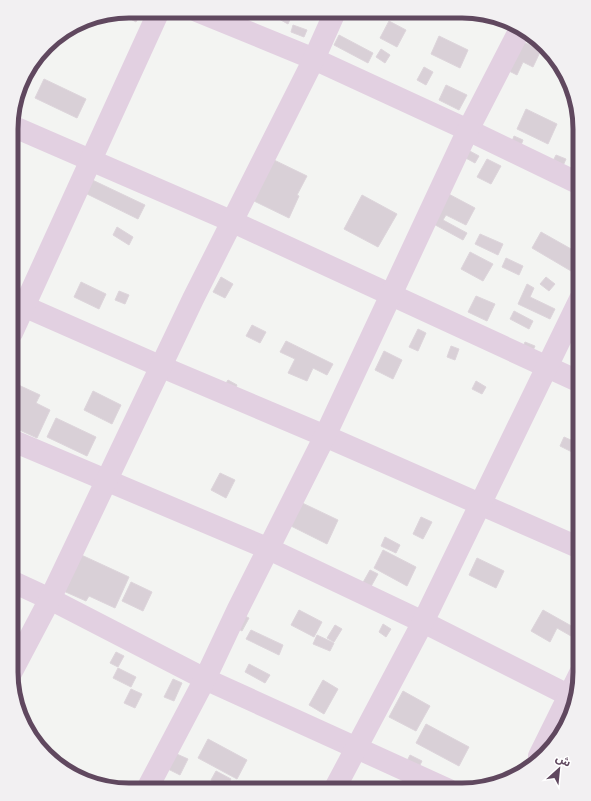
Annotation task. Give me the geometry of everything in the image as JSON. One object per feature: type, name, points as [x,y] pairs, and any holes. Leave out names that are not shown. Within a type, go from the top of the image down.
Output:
[{"type":"street","points":[[156,18],[90,160],[18,303],[573,545]]},
{"type":"street","points":[[214,18],[314,59],[573,181]]},
{"type":"street","points":[[18,660],[50,599],[231,221],[314,59],[332,18]]},
{"type":"street","points":[[150,783],[205,679],[238,609],[325,436],[390,294],[468,130],[518,33]]},
{"type":"street","points":[[18,129],[231,221],[573,379]]},
{"type":"street","points":[[338,783],[423,622],[573,313]]},
{"type":"street","points":[[18,443],[269,549],[423,622],[570,697]]},
{"type":"street","points":[[18,583],[205,679],[434,783]]},
{"type":"street","points":[[545,745],[569,700]]},
{"type":"building","points":[[129,18],[138,18],[136,22]]},
{"type":"building","points":[[277,18],[291,18],[288,24]]},
{"type":"building","points":[[389,21],[406,30],[397,47],[380,38]]},
{"type":"building","points":[[293,25],[307,30],[304,37],[291,32]]},
{"type":"building","points":[[339,35],[373,53],[368,63],[334,45]]},
{"type":"building","points":[[439,36],[468,50],[460,68],[431,54]]},
{"type":"building","points":[[521,41],[537,48],[540,51],[533,67],[523,62],[517,75],[507,70]]},
{"type":"building","points":[[381,49],[390,55],[385,63],[376,57]]},
{"type":"building","points":[[424,67],[433,72],[426,85],[417,80]]},
{"type":"building","points":[[44,79],[86,99],[77,118],[35,98]]},
{"type":"building","points":[[446,85],[467,95],[459,110],[439,100]]},
{"type":"building","points":[[526,109],[557,124],[548,144],[517,129]]},
{"type":"building","points":[[514,136],[523,140],[520,148],[511,144]]},
{"type":"building","points":[[466,149],[479,156],[475,163],[462,156]]},
{"type":"building","points":[[556,155],[566,159],[562,168],[552,163]]},
{"type":"building","points":[[487,159],[501,166],[491,184],[477,177]]},
{"type":"building","points":[[274,160],[307,176],[297,195],[299,196],[289,218],[254,201]]},
{"type":"building","points":[[86,177],[145,205],[138,219],[79,190]]},
{"type":"building","points":[[443,191],[475,208],[466,225],[446,215],[443,220],[467,233],[463,240],[428,221]]},
{"type":"building","points":[[362,195],[397,214],[378,247],[344,229]]},
{"type":"building","points":[[117,227],[133,237],[129,245],[113,235]]},
{"type":"building","points":[[541,232],[573,250],[573,267],[571,271],[532,248]]},
{"type":"building","points":[[480,234],[503,244],[498,255],[475,244]]},
{"type":"building","points":[[470,252],[493,264],[483,281],[461,269]]},
{"type":"building","points":[[506,258],[523,266],[519,275],[502,267]]},
{"type":"building","points":[[221,277],[233,284],[225,298],[213,292]]},
{"type":"building","points":[[546,277],[555,284],[549,291],[540,284]]},
{"type":"building","points":[[81,282],[106,294],[99,309],[74,297]]},
{"type":"building","points":[[527,284],[534,288],[530,297],[555,309],[550,319],[518,304]]},
{"type":"building","points":[[119,291],[129,295],[125,304],[115,300]]},
{"type":"building","points":[[476,296],[495,304],[487,321],[468,312]]},
{"type":"building","points":[[514,311],[533,321],[529,329],[510,319]]},
{"type":"building","points":[[252,325],[266,332],[260,343],[246,336]]},
{"type":"building","points":[[418,329],[426,333],[418,351],[409,347]]},
{"type":"building","points":[[286,341],[333,364],[327,375],[313,368],[307,381],[288,373],[295,359],[280,352]]},
{"type":"building","points":[[525,342],[535,346],[531,355],[521,351]]},
{"type":"building","points":[[451,346],[459,349],[455,360],[447,357]]},
{"type":"building","points":[[384,351],[402,360],[393,379],[375,370]]},
{"type":"building","points":[[228,380],[237,385],[233,393],[223,388]]},
{"type":"building","points":[[476,381],[486,387],[482,394],[472,389]]},
{"type":"building","points":[[18,385],[40,395],[36,403],[50,410],[37,438],[18,429]]},
{"type":"building","points":[[93,391],[121,405],[112,424],[84,410]]},
{"type":"building","points":[[56,418],[96,437],[87,456],[47,437]]},
{"type":"building","points":[[564,437],[573,441],[573,452],[560,446]]},
{"type":"building","points":[[220,473],[235,480],[226,498],[211,490]]},
{"type":"building","points":[[296,500],[338,520],[327,544],[285,523]]},
{"type":"building","points":[[421,517],[432,522],[423,539],[413,534]]},
{"type":"building","points":[[385,537],[400,545],[396,553],[381,546]]},
{"type":"building","points":[[383,550],[416,567],[407,586],[374,568]]},
{"type":"building","points":[[77,553],[129,577],[115,608],[89,596],[86,601],[59,589]]},
{"type":"building","points":[[477,558],[504,571],[496,588],[469,575]]},
{"type":"building","points":[[370,570],[378,574],[369,590],[361,586]]},
{"type":"building","points":[[131,582],[152,592],[143,611],[122,601]]},
{"type":"building","points":[[299,610],[322,622],[314,637],[291,625]]},
{"type":"building","points":[[543,610],[573,627],[571,636],[557,628],[550,642],[531,631]]},
{"type":"building","points":[[238,613],[249,618],[242,631],[232,625]]},
{"type":"building","points":[[383,624],[391,629],[386,637],[379,632]]},
{"type":"building","points":[[335,625],[342,629],[334,642],[327,638]]},
{"type":"building","points":[[251,630],[283,645],[279,655],[246,639]]},
{"type":"building","points":[[317,635],[334,643],[330,651],[313,644]]},
{"type":"building","points":[[116,652],[124,656],[118,667],[110,663]]},
{"type":"building","points":[[249,664],[270,675],[265,683],[245,672]]},
{"type":"building","points":[[118,668],[136,677],[131,687],[113,678]]},
{"type":"building","points":[[173,679],[182,683],[174,701],[164,697]]},
{"type":"building","points":[[323,680],[338,689],[324,714],[309,705]]},
{"type":"building","points":[[131,689],[142,694],[135,708],[124,703]]},
{"type":"building","points":[[403,691],[430,706],[416,731],[389,717]]},
{"type":"building","points":[[426,724],[469,747],[459,766],[416,743]]},
{"type":"building","points":[[208,739],[247,760],[237,779],[198,758]]},
{"type":"building","points":[[170,751],[188,759],[180,775],[162,766]]},
{"type":"building","points":[[410,755],[422,761],[418,769],[406,763]]},
{"type":"building","points":[[216,771],[231,779],[229,783],[217,783],[211,780]]}]
